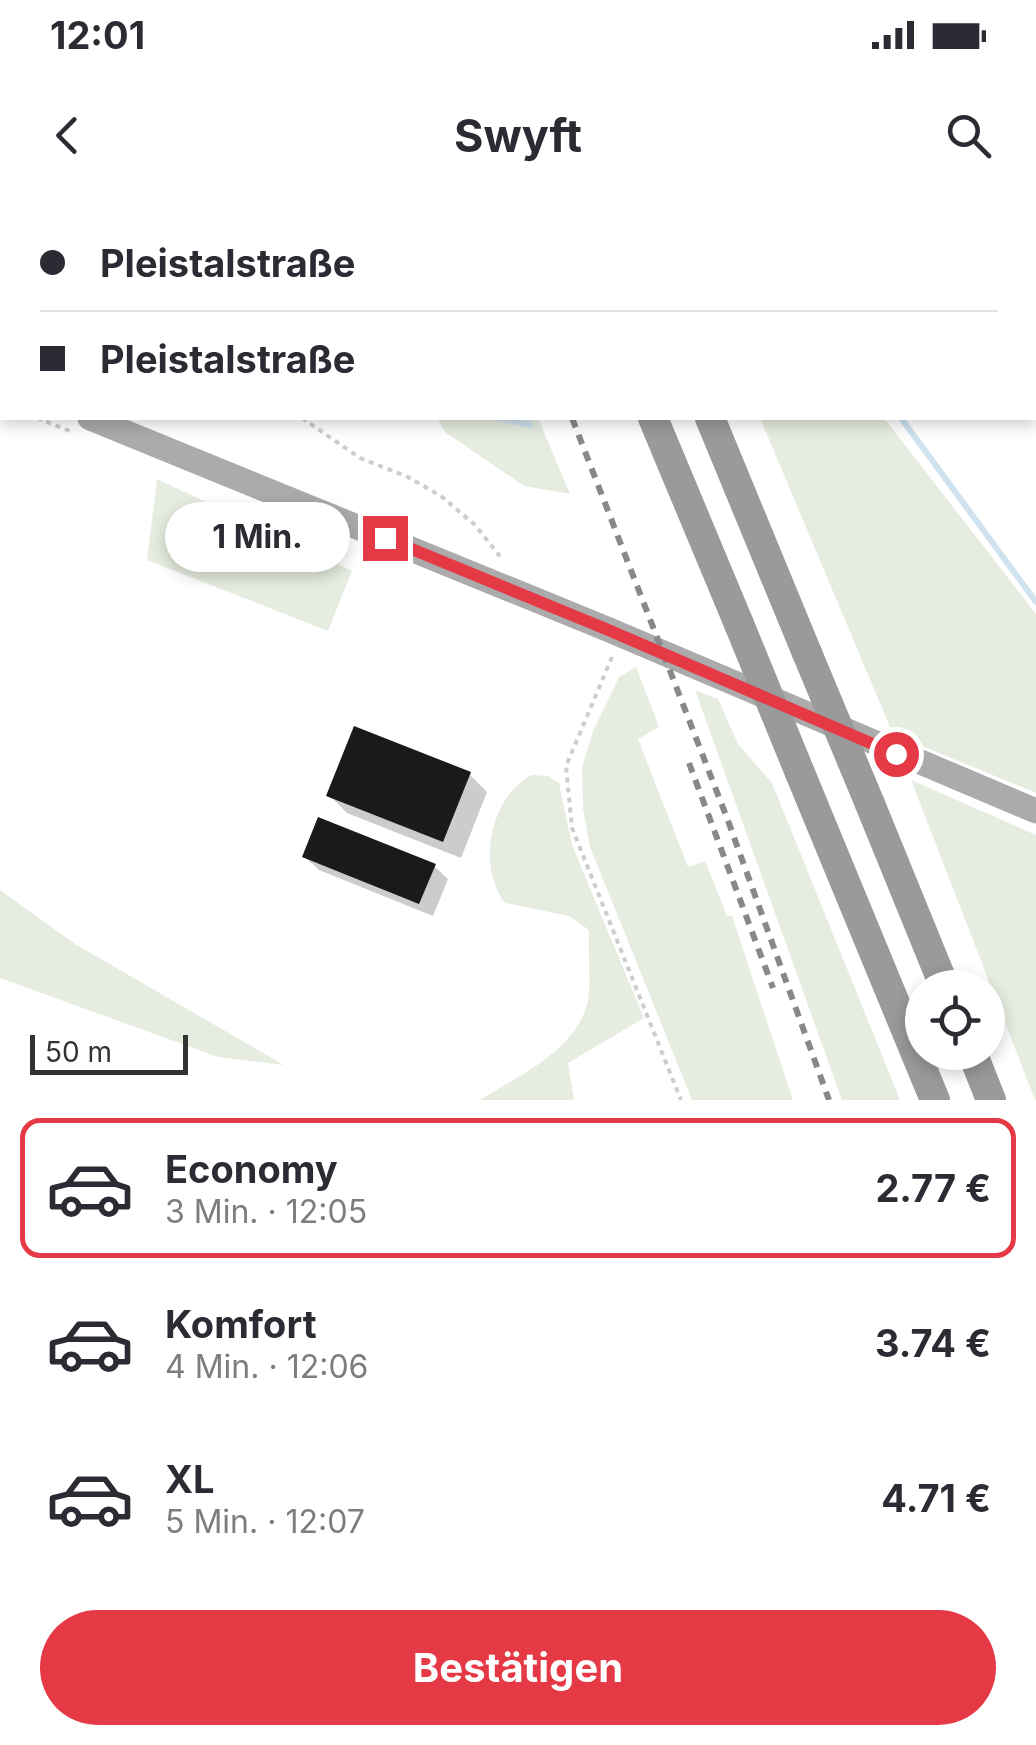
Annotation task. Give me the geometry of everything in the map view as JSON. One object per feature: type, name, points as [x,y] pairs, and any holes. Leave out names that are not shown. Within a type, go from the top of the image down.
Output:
[{"type":"highway","points":[[655,420],[935,1100]]},
{"type":"highway","points":[[711,420],[938,970]]},
{"type":"highway","points":[[979,1070],[991,1100]]},
{"type":"main road","points":[[95,420],[606,629],[1036,811]]},
{"type":"path","points":[[305,420],[360,458],[408,477],[441,496],[475,525],[506,563]]},
{"type":"path","points":[[606,629],[614,653],[566,766],[572,828],[681,1100]]},
{"type":"shaded area","points":[[438,420],[539,420],[570,494],[524,486],[445,432]]},
{"type":"shaded area","points":[[761,420],[886,420],[1036,614],[1036,793],[893,734]]},
{"type":"shaded area","points":[[157,479],[352,571],[328,631],[147,560]]},
{"type":"shaded area","points":[[636,667],[659,727],[638,739],[688,867],[705,861],[727,916],[732,916],[793,1100],[692,1100],[590,847],[583,808],[582,767],[593,731],[619,677]]},
{"type":"shaded area","points":[[695,690],[718,699],[738,744],[772,783],[900,1100],[842,1100]]},
{"type":"shaded area","points":[[532,775],[548,776],[559,783],[572,845],[644,1018],[568,1063],[574,1100],[480,1100],[545,1060],[572,1034],[588,1001],[589,930],[569,916],[505,903],[491,871],[490,852],[497,816],[517,785]]},
{"type":"shaded area","points":[[911,780],[1036,835],[1036,1100],[1005,1023],[1005,970],[985,970]]},
{"type":"shaded area","points":[[0,890],[75,944],[284,1065],[218,1057],[0,978]]},
{"type":"building","points":[[354,726],[471,772],[443,842],[326,796]]},
{"type":"building","points":[[318,817],[436,864],[419,904],[302,857]]},
{"type":"waterway","points":[[508,420],[530,425]]},
{"type":"waterway","points":[[902,420],[1036,602]]},
{"type":"railway","points":[[573,420],[727,818],[829,1100]]},
{"type":"railway","points":[[689,763],[773,988]]},
{"type":"route","points":[[385,538],[896,754]]}]
